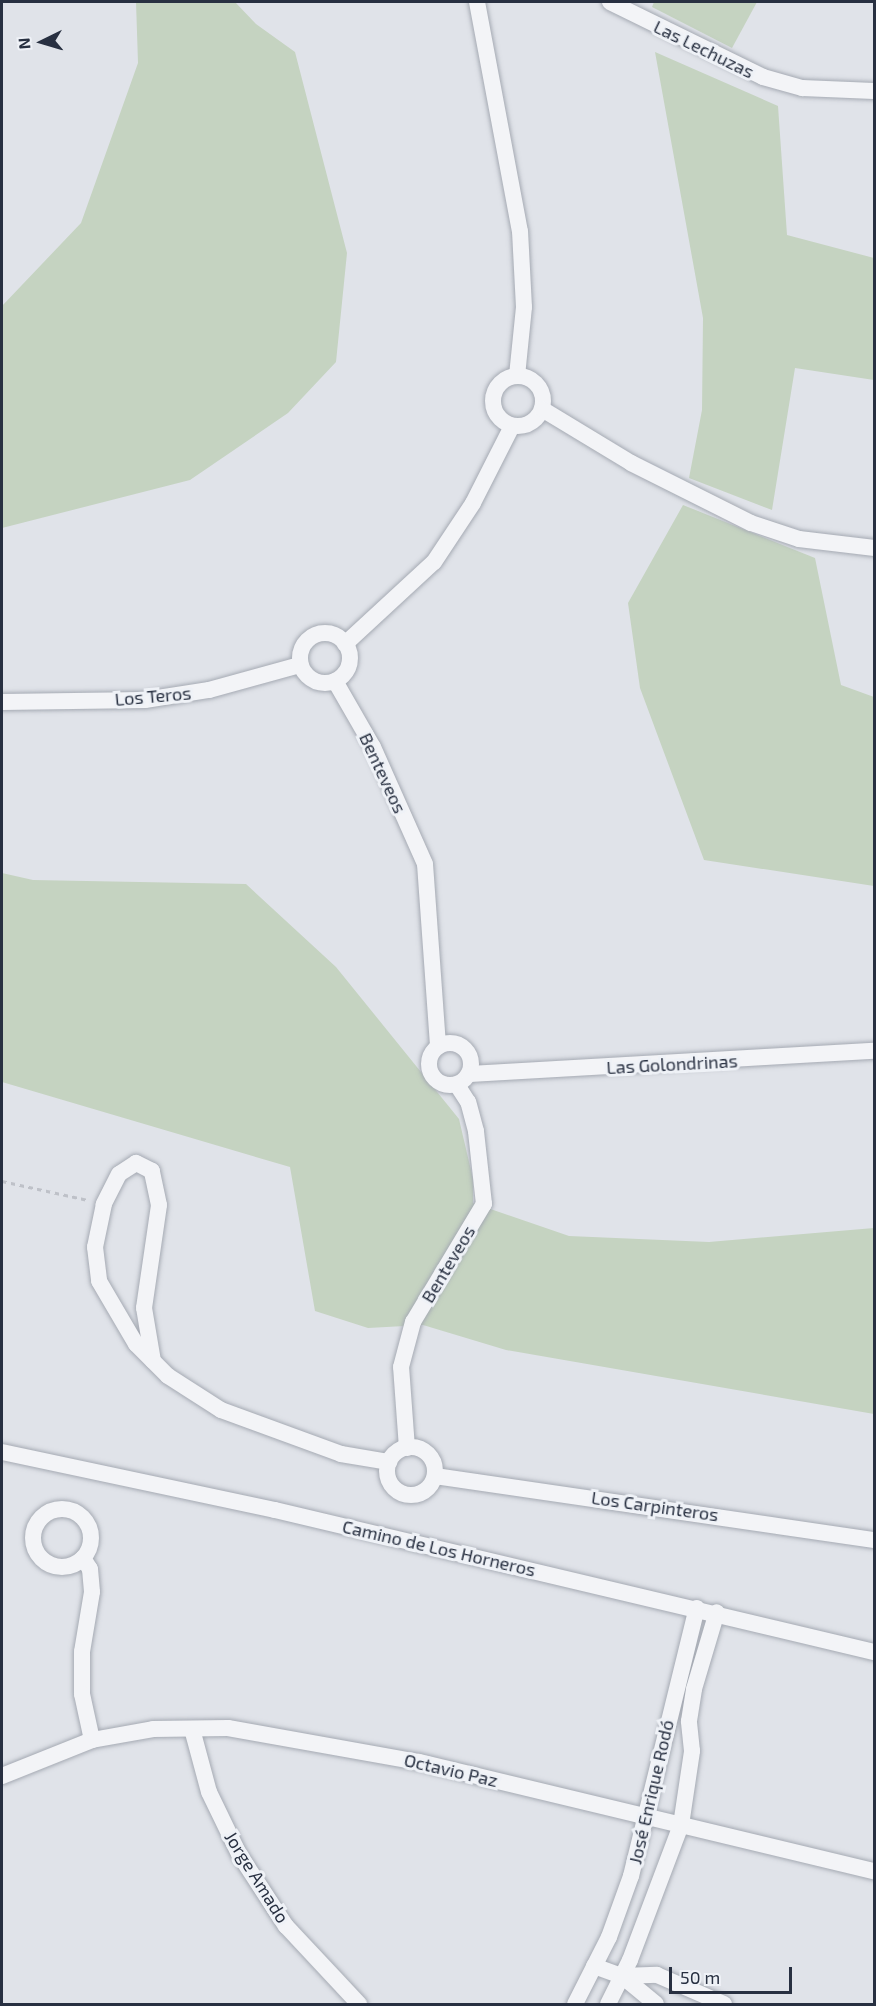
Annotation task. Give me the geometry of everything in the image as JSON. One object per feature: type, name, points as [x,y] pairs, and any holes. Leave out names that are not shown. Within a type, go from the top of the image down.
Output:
[{"type":"street","points":[[477,2],[520,231],[524,307],[517,376]]},
{"type":"street","name":"Las Lechuzas","points":[[610,2],[763,77],[802,88],[874,91]]},
{"type":"street","points":[[517,376],[538,386],[542,409],[534,422],[512,426],[499,418],[493,403],[497,387],[517,376]]},
{"type":"street","points":[[542,409],[631,463],[751,523],[799,539],[874,548]]},
{"type":"street","points":[[345,644],[434,562],[473,503],[512,426]]},
{"type":"street","points":[[318,634],[333,634],[345,644],[350,660],[335,681],[314,681],[300,665],[301,649],[318,634]]},
{"type":"street","name":"Los Teros","points":[[2,702],[145,700],[209,690],[300,665]]},
{"type":"street","name":"Benteveos","points":[[335,681],[373,747],[425,864],[438,1047],[429,1064],[432,1077],[443,1085],[463,1079]]},
{"type":"street","name":"Benteveos","points":[[407,1448],[402,1367],[413,1322],[484,1204],[476,1131],[463,1079],[471,1060],[464,1048],[451,1043],[438,1047]]},
{"type":"street","name":"Las Golondrinas","points":[[463,1079],[874,1051]]},
{"type":"street","points":[[153,1361],[144,1308],[159,1205],[152,1171],[135,1163],[119,1174],[104,1204],[95,1247],[99,1281],[111,1307],[153,1361],[221,1410],[341,1454],[389,1462],[407,1448],[428,1454],[435,1476],[420,1493],[405,1494],[388,1478],[389,1462]]},
{"type":"street","name":"Camino de Los Horneros","points":[[2,1452],[717,1612],[874,1652]]},
{"type":"street","name":"Los Carpinteros","points":[[435,1476],[874,1540]]},
{"type":"street","points":[[83,1558],[90,1569],[93,1592],[82,1652],[82,1694],[92,1740]]},
{"type":"street","name":"José Enrique Rodó","points":[[575,2004],[613,1926],[649,1817],[675,1687],[697,1608]]},
{"type":"street","name":"José Enrique Rodó","points":[[608,2004],[622,1976],[681,1825],[692,1751],[689,1721],[694,1689],[717,1612]]},
{"type":"street","name":"Octavio Paz","points":[[2,1776],[24,1764],[92,1740],[153,1729],[228,1728],[307,1739],[874,1871]]},
{"type":"street","name":"Jorge Amado","points":[[192,1729],[209,1792],[239,1854],[286,1926],[359,2004]]},
{"type":"street","points":[[594,1966],[622,1976],[656,2004]]},
{"type":"street","points":[[622,1976],[657,1975],[724,2004]]},
{"type":"path","points":[[2,1181],[104,1204]]},
{"type":"green space","points":[[136,2],[235,2],[256,24],[295,52],[347,253],[336,362],[288,413],[190,480],[2,528],[2,306],[81,223],[138,63]]},
{"type":"green space","points":[[654,2],[757,2],[732,48],[652,7]]},
{"type":"green space","points":[[655,52],[778,106],[787,235],[874,258],[874,380],[795,368],[772,510],[689,478],[702,410],[703,318]]},
{"type":"green space","points":[[683,505],[815,558],[841,685],[874,697],[874,886],[704,860],[640,688],[628,603]]},
{"type":"green space","points":[[2,873],[33,880],[246,884],[336,967],[459,1119],[473,1179],[473,1203],[569,1236],[709,1242],[874,1228],[874,1414],[506,1350],[423,1325],[368,1328],[315,1311],[290,1167],[2,1082]]}]
